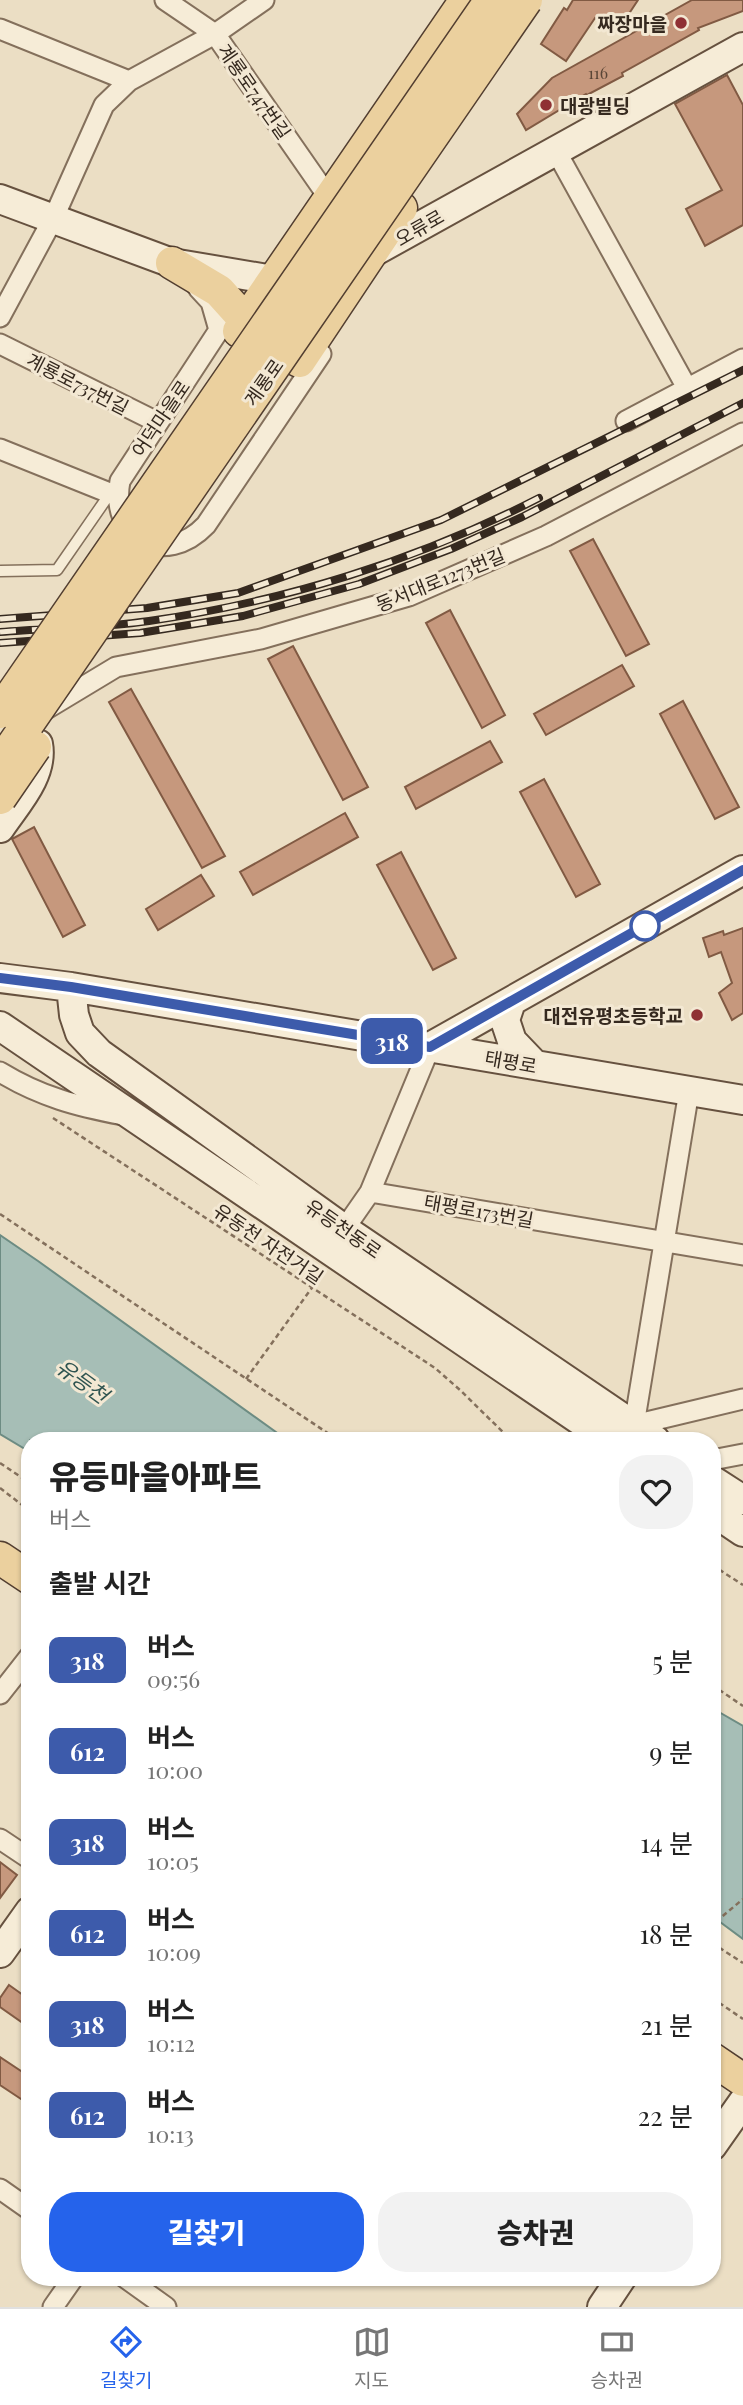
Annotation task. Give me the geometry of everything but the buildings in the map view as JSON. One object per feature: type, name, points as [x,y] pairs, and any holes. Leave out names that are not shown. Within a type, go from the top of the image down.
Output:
[{"type":"main road","name":"계룡로","points":[[0,764],[526,0]]},
{"type":"main road","points":[[0,798],[544,0]]},
{"type":"main road","name":"계룡로","points":[[14,716],[469,1]]},
{"type":"main road","points":[[0,686],[235,327],[273,280],[469,1]]},
{"type":"main road","name":"오류로","points":[[273,280],[371,254],[743,47]]},
{"type":"main road","points":[[0,199],[172,263],[219,291],[235,327]]},
{"type":"main road","points":[[172,263],[273,280]]},
{"type":"main road","points":[[0,705],[15,710],[14,716],[36,734],[39,749],[38,763],[28,786],[0,828]]},
{"type":"main road","points":[[430,1047],[743,870]]},
{"type":"main road","points":[[0,956],[42,983]]},
{"type":"main road","name":"태평로","points":[[0,978],[71,987],[743,1100]]},
{"type":"main road","name":"유등천동로","points":[[71,987],[79,1033],[99,1054],[334,1249],[642,1432]]},
{"type":"main road","points":[[511,1002],[505,1020],[512,1041],[535,1065]]},
{"type":"main road","name":"유등천동로","points":[[0,1027],[334,1249],[597,1432]]},
{"type":"main road","points":[[721,1486],[743,1500]]},
{"type":"main road","points":[[721,1517],[743,1532]]},
{"type":"main road","points":[[0,1558],[21,1572]]},
{"type":"main road","points":[[0,1579],[21,1592]]},
{"type":"main road","points":[[0,1953],[21,1924]]},
{"type":"main road","points":[[721,2043],[743,2058]]},
{"type":"main road","points":[[721,2065],[743,2080]]},
{"type":"main road","points":[[721,2134],[743,2102]]},
{"type":"main road","points":[[602,2307],[616,2286]]},
{"type":"street","name":"계룡로747번길","points":[[165,0],[215,34],[329,198]]},
{"type":"street","points":[[0,317],[54,217],[104,105],[129,81],[215,34],[264,0]]},
{"type":"street","points":[[0,29],[129,81]]},
{"type":"street","points":[[556,151],[687,388]]},
{"type":"street","points":[[0,449],[117,495],[131,531],[150,544],[181,544],[195,536],[206,525],[358,300],[371,254]]},
{"type":"street","name":"어덕마을로","points":[[117,495],[157,422],[235,327]]},
{"type":"street","name":"계룡로737번길","points":[[0,344],[157,422]]},
{"type":"street","points":[[626,421],[743,359]]},
{"type":"street","name":"동서대로1273번길","points":[[14,716],[116,667],[261,639],[409,596],[546,536],[743,433]]},
{"type":"street","points":[[334,1249],[370,1192],[430,1047]]},
{"type":"street","points":[[0,1072],[20,1084],[67,1103],[134,1118]]},
{"type":"street","points":[[644,1432],[664,1242],[689,1091]]},
{"type":"street","name":"태평로173번길","points":[[370,1192],[743,1255]]},
{"type":"street","points":[[647,1432],[743,1399]]},
{"type":"street","points":[[721,1458],[743,1454]]},
{"type":"street","points":[[0,1694],[21,1667]]},
{"type":"street","points":[[0,1839],[21,1853]]},
{"type":"street","points":[[0,2189],[21,2204]]},
{"type":"street","points":[[53,2307],[68,2286]]},
{"type":"street","points":[[137,2286],[166,2307]]},
{"type":"lane","points":[[0,571],[57,570],[117,495]]},
{"type":"path","name":"유동천 자전거길","points":[[44,1112],[435,1368],[503,1432]]},
{"type":"path","points":[[0,1214],[326,1432]]},
{"type":"path","points":[[245,1380],[312,1289],[334,1249]]},
{"type":"path","points":[[0,1463],[21,1477]]},
{"type":"path","points":[[0,1488],[21,1504]]},
{"type":"path","points":[[721,1571],[743,1585]]},
{"type":"path","points":[[721,1691],[743,1706]]},
{"type":"path","points":[[721,1917],[743,1899]]},
{"type":"path","points":[[721,1949],[743,1963]]},
{"type":"path","points":[[721,2004],[743,2018]]},
{"type":"water","name":"유등천","points":[[0,1235],[276,1432],[21,1432],[21,1447],[0,1434]]},
{"type":"water","points":[[721,1713],[743,1726],[743,1939],[721,1923]]},
{"type":"railway","points":[[0,619],[147,608],[238,593],[441,520],[743,370]]},
{"type":"railway","points":[[0,643],[140,633],[243,616],[359,584],[451,549],[522,517],[743,403]]},
{"type":"railway","points":[[0,632],[149,621],[199,613],[299,590],[349,576],[446,541],[539,498]]},
{"type":"bus line","name":"318","points":[[0,978],[71,987],[430,1047],[743,870]]},
{"type":"place","name":"짜장마을","points":[[681,23]]},
{"type":"place","name":"대광빌딩","points":[[546,105]]},
{"type":"place","name":"대전유평초등학교","points":[[697,1015]]}]
